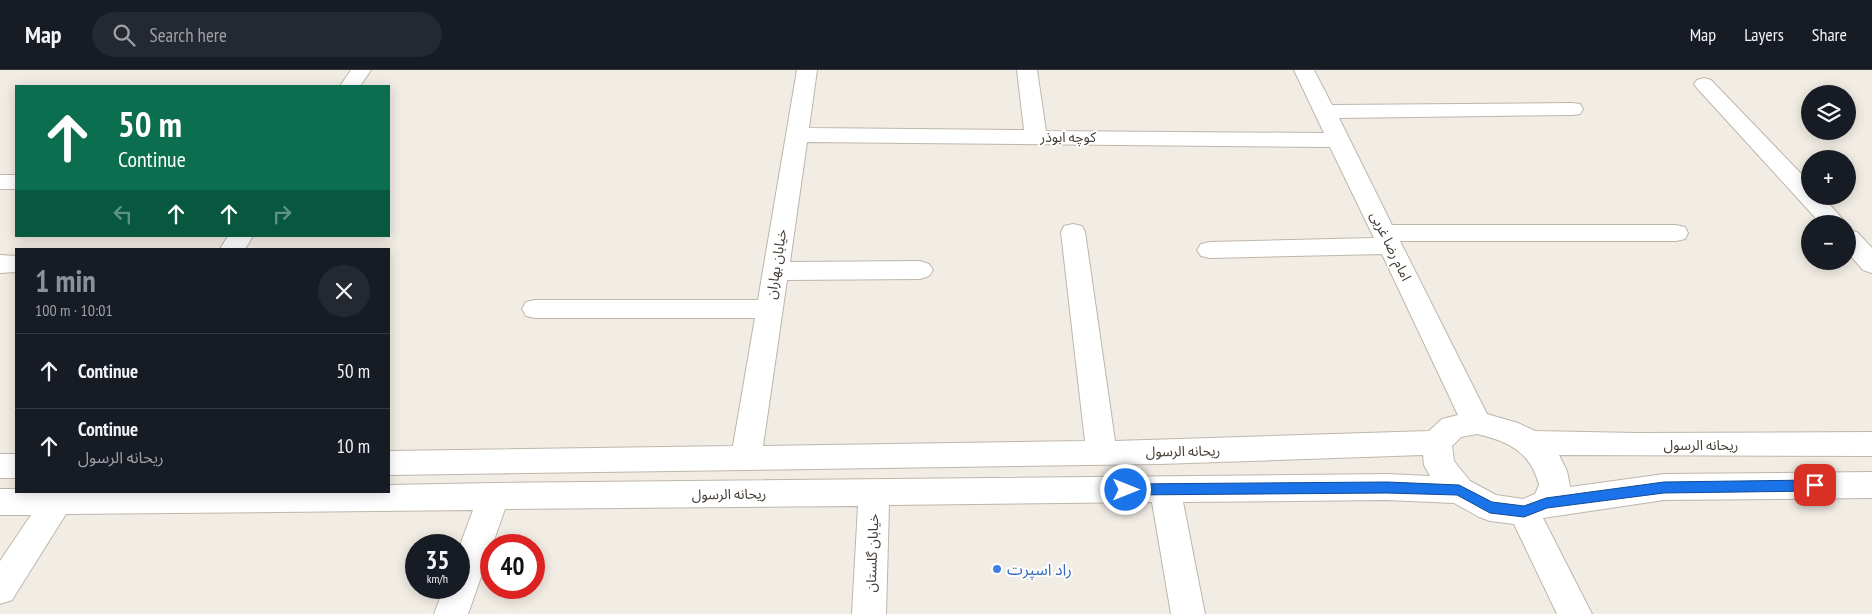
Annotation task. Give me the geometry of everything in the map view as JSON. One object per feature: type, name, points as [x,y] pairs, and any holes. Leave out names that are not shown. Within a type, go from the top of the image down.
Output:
[{"type":"street","points":[[351,85],[361,70]]},
{"type":"street","name":"خیابان بهاران","points":[[746,459],[807,70]]},
{"type":"street","points":[[1027,70],[1036,137]]},
{"type":"street","name":"امام رضا غربی","points":[[1304,70],[1477,422]]},
{"type":"street","points":[[1704,84],[1827,215]]},
{"type":"street","points":[[1324,112],[1572,108]]},
{"type":"street","name":"کوچه ابوذر","points":[[797,135],[1338,140]]},
{"type":"street","points":[[0,182],[15,182]]},
{"type":"street","points":[[1073,232],[1101,452]]},
{"type":"street","points":[[1210,250],[1388,240],[1676,232]]},
{"type":"street","points":[[233,248],[240,237]]},
{"type":"street","points":[[1856,247],[1872,264]]},
{"type":"street","points":[[0,264],[15,264]]},
{"type":"street","points":[[775,271],[920,270]]},
{"type":"street","points":[[535,309],[769,309]]},
{"type":"street","points":[[1535,507],[1555,485],[1549,464],[1531,443],[1505,428],[1477,422],[1452,427],[1437,443],[1440,465],[1459,490],[1490,508],[1535,507],[1664,487],[1872,485]]},
{"type":"street","name":"ریحانه الرسول","points":[[390,463],[746,459],[1437,443]]},
{"type":"street","name":"ریحانه الرسول","points":[[1531,443],[1636,445],[1872,444]]},
{"type":"street","points":[[0,466],[15,466]]},
{"type":"street","name":"ریحانه الرسول","points":[[0,502],[61,496],[494,496],[1387,487],[1459,490]]},
{"type":"street","points":[[1165,489],[1188,614]]},
{"type":"street","name":"خیابان گلستان","points":[[869,614],[874,492]]},
{"type":"street","points":[[0,589],[61,496]]},
{"type":"street","points":[[451,614],[494,496]]},
{"type":"street","points":[[1535,507],[1575,614]]},
{"type":"place","name":"راد اسپرت","points":[[997,569]]},
{"type":"route","points":[[1126,490],[1387,487],[1459,490],[1490,508],[1524,512],[1546,503],[1664,487],[1815,485]]}]
